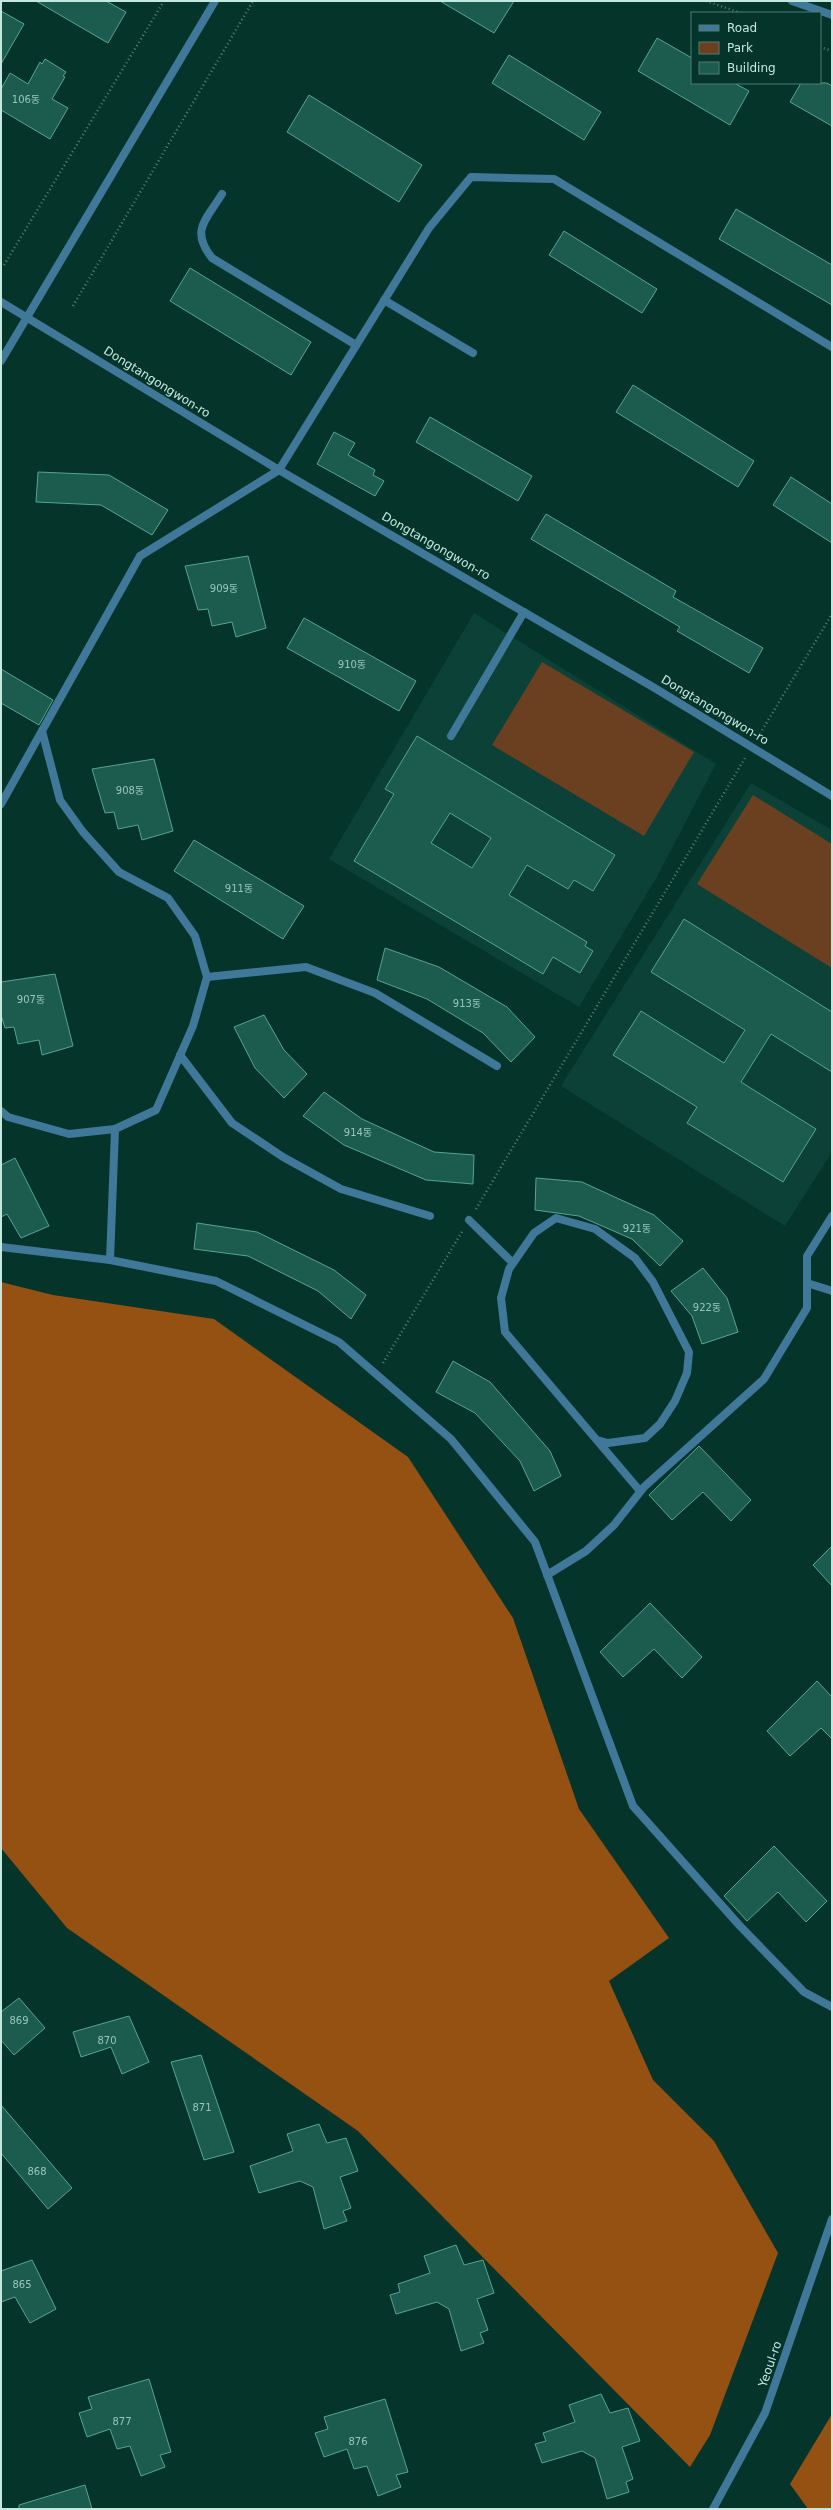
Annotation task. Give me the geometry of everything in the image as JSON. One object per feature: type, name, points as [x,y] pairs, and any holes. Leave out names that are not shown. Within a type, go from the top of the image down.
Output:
[{"type":"street","points":[[204,21],[209,1]]},
{"type":"street","points":[[1,361],[215,1]]},
{"type":"street","points":[[792,1],[832,14]]},
{"type":"street","points":[[1,804],[140,556],[279,470],[429,228],[471,177],[554,179],[832,347]]},
{"type":"street","points":[[222,194],[202,226],[200,236],[202,245],[212,258],[356,345]]},
{"type":"street","points":[[384,300],[473,353]]},
{"type":"street","name":"Dongtangongwon-ro","points":[[1,302],[279,470],[524,612],[832,796]]},
{"type":"street","points":[[451,736],[524,612]]},
{"type":"street","points":[[1,1111],[8,1118],[69,1134],[115,1128],[156,1110],[193,1026],[207,977],[195,936],[168,898],[119,872],[83,832],[60,800],[42,731]]},
{"type":"street","points":[[207,977],[306,967],[375,994],[497,1066]]},
{"type":"street","points":[[180,1055],[232,1122],[283,1157],[341,1189],[430,1216]]},
{"type":"street","points":[[110,1260],[115,1128]]},
{"type":"street","points":[[547,1575],[586,1551],[614,1524],[640,1491],[764,1379],[807,1308],[807,1256],[832,1216]]},
{"type":"street","points":[[597,1440],[608,1443],[645,1438],[655,1429],[675,1402],[687,1373],[689,1352],[653,1282],[636,1258],[595,1229],[556,1218],[534,1233],[508,1269],[501,1298],[505,1332],[640,1491]]},
{"type":"street","points":[[469,1220],[513,1263]]},
{"type":"street","points":[[1,1247],[110,1260],[216,1281],[339,1342],[451,1439],[535,1542],[633,1806],[740,1926],[804,1992],[832,2007]]},
{"type":"street","points":[[807,1284],[832,1291]]},
{"type":"street","name":"Yeoul-ro","points":[[713,2509],[766,2413],[832,2219]]},
{"type":"path","points":[[4,265],[164,1]]},
{"type":"path","points":[[73,306],[253,1]]},
{"type":"path","points":[[706,1],[738,12]]},
{"type":"path","points":[[821,48],[832,51]]},
{"type":"path","points":[[376,1375],[832,614]]},
{"type":"shaded area","points":[[474,613],[716,764],[658,875],[579,1007],[329,859]]},
{"type":"shaded area","points":[[751,783],[832,830],[832,1152],[785,1226],[561,1086]]},
{"type":"shaded area","points":[[1,1282],[53,1295],[214,1319],[408,1457],[513,1618],[579,1809],[669,1938],[609,1981],[653,2080],[714,2141],[778,2253],[710,2435],[690,2467],[358,2131],[67,1928],[1,1848]]},
{"type":"shaded area","points":[[832,2414],[832,2509],[808,2509],[790,2484]]},
{"type":"green space","points":[[542,662],[694,752],[644,836],[492,745]]},
{"type":"green space","points":[[753,795],[832,844],[832,968],[697,884]]},
{"type":"building","points":[[36,1],[106,1],[126,12],[108,43]]},
{"type":"building","points":[[440,1],[514,1],[494,33]]},
{"type":"building","points":[[1,11],[24,24],[1,64]]},
{"type":"building","points":[[657,38],[691,57],[691,84],[736,84],[749,91],[730,125],[638,71]]},
{"type":"building","points":[[509,55],[601,112],[584,140],[492,83]]},
{"type":"building","points":[[45,59],[66,72],[63,76],[65,77],[52,99],[68,108],[50,139],[1,110],[1,89],[10,73],[28,84],[40,62],[42,64]]},
{"type":"building","points":[[827,83],[832,86],[832,126],[790,102],[800,84]]},
{"type":"building","points":[[309,95],[422,165],[399,202],[287,132]]},
{"type":"building","points":[[736,209],[832,265],[832,305],[719,239]]},
{"type":"building","points":[[564,231],[657,289],[642,313],[549,255]]},
{"type":"building","points":[[190,268],[311,342],[291,375],[170,301]]},
{"type":"building","points":[[633,385],[754,461],[738,487],[616,412]]},
{"type":"building","points":[[430,417],[532,476],[518,501],[416,442]]},
{"type":"building","points":[[334,432],[355,443],[348,455],[375,470],[373,475],[384,481],[375,496],[317,464]]},
{"type":"building","points":[[38,472],[109,475],[168,510],[152,535],[101,505],[36,502]]},
{"type":"building","points":[[791,477],[832,504],[832,543],[773,505]]},
{"type":"building","points":[[546,514],[676,591],[673,597],[763,648],[749,673],[677,631],[680,627],[531,539]]},
{"type":"building","points":[[248,556],[266,628],[236,637],[232,622],[212,626],[208,609],[198,610],[185,566]]},
{"type":"building","points":[[304,618],[416,681],[399,711],[287,648]]},
{"type":"building","points":[[1,669],[53,700],[39,725],[1,703]]},
{"type":"building","points":[[417,736],[615,855],[593,891],[574,880],[568,889],[527,865],[509,895],[587,942],[585,946],[593,951],[580,973],[553,957],[543,974],[354,861],[394,794],[385,789]],"holes":[[[450,813],[491,838],[472,868],[431,843]]]},
{"type":"building","points":[[154,759],[173,831],[142,840],[138,825],[118,829],[114,812],[105,813],[92,769]]},
{"type":"building","points":[[194,840],[304,906],[283,939],[174,871]]},
{"type":"building","points":[[684,919],[832,1012],[832,1072],[771,1034],[741,1082],[816,1129],[783,1182],[687,1123],[697,1107],[613,1055],[641,1011],[724,1063],[745,1030],[651,972]]},
{"type":"building","points":[[385,948],[439,967],[507,1007],[535,1037],[511,1062],[483,1033],[427,999],[377,980]]},
{"type":"building","points":[[55,974],[73,1046],[42,1055],[39,1040],[18,1044],[14,1027],[5,1028],[1,1015],[1,982]]},
{"type":"building","points":[[264,1015],[284,1050],[307,1074],[284,1098],[255,1068],[234,1027]]},
{"type":"building","points":[[324,1092],[362,1119],[434,1152],[474,1155],[473,1184],[426,1180],[344,1145],[303,1116]]},
{"type":"building","points":[[15,1158],[49,1226],[21,1238],[7,1214],[1,1217],[1,1165]]},
{"type":"building","points":[[536,1178],[582,1182],[654,1215],[683,1241],[660,1266],[632,1239],[579,1216],[535,1210]]},
{"type":"building","points":[[197,1223],[257,1232],[334,1270],[366,1295],[351,1319],[318,1291],[248,1256],[194,1249]]},
{"type":"building","points":[[703,1268],[727,1298],[738,1332],[702,1344],[692,1316],[671,1291]]},
{"type":"building","points":[[453,1361],[490,1382],[550,1451],[561,1476],[534,1491],[520,1461],[475,1413],[436,1392]]},
{"type":"building","points":[[699,1446],[751,1500],[731,1521],[703,1492],[672,1520],[649,1495]]},
{"type":"building","points":[[832,1546],[832,1586],[813,1565]]},
{"type":"building","points":[[650,1603],[702,1657],[682,1678],[654,1649],[623,1677],[600,1652]]},
{"type":"building","points":[[817,1681],[832,1697],[832,1739],[821,1728],[790,1756],[767,1731]]},
{"type":"building","points":[[774,1846],[827,1901],[806,1922],[778,1892],[747,1921],[724,1896]]},
{"type":"building","points":[[19,1998],[45,2028],[14,2055],[1,2040],[1,2012]]},
{"type":"building","points":[[129,2016],[149,2062],[122,2074],[111,2047],[81,2057],[73,2032]]},
{"type":"building","points":[[201,2055],[234,2152],[204,2160],[171,2062]]},
{"type":"building","points":[[1,2105],[72,2188],[48,2209],[1,2153]]},
{"type":"building","points":[[319,2124],[327,2143],[346,2138],[358,2171],[340,2177],[351,2208],[343,2211],[347,2221],[324,2229],[313,2187],[300,2181],[259,2193],[250,2166],[293,2151],[287,2134]]},
{"type":"building","points":[[456,2245],[464,2265],[483,2260],[494,2293],[477,2299],[488,2330],[480,2333],[484,2343],[461,2351],[449,2309],[437,2302],[396,2314],[390,2295],[400,2292],[398,2284],[430,2273],[424,2256]]},
{"type":"building","points":[[32,2260],[56,2309],[30,2323],[15,2297],[1,2302],[1,2271]]},
{"type":"building","points":[[149,2379],[171,2452],[160,2455],[165,2467],[141,2476],[130,2446],[117,2449],[110,2429],[87,2437],[79,2413],[92,2409],[88,2397]]},
{"type":"building","points":[[601,2394],[610,2413],[628,2408],[640,2441],[622,2447],[633,2479],[626,2482],[629,2492],[607,2499],[595,2458],[582,2451],[542,2463],[535,2444],[546,2441],[543,2433],[575,2422],[569,2405]]},
{"type":"building","points":[[385,2399],[408,2472],[396,2475],[401,2487],[378,2496],[367,2466],[354,2469],[347,2449],[324,2457],[315,2433],[328,2429],[324,2417]]},
{"type":"building","points":[[85,2485],[92,2509],[19,2509],[19,2505]]}]
